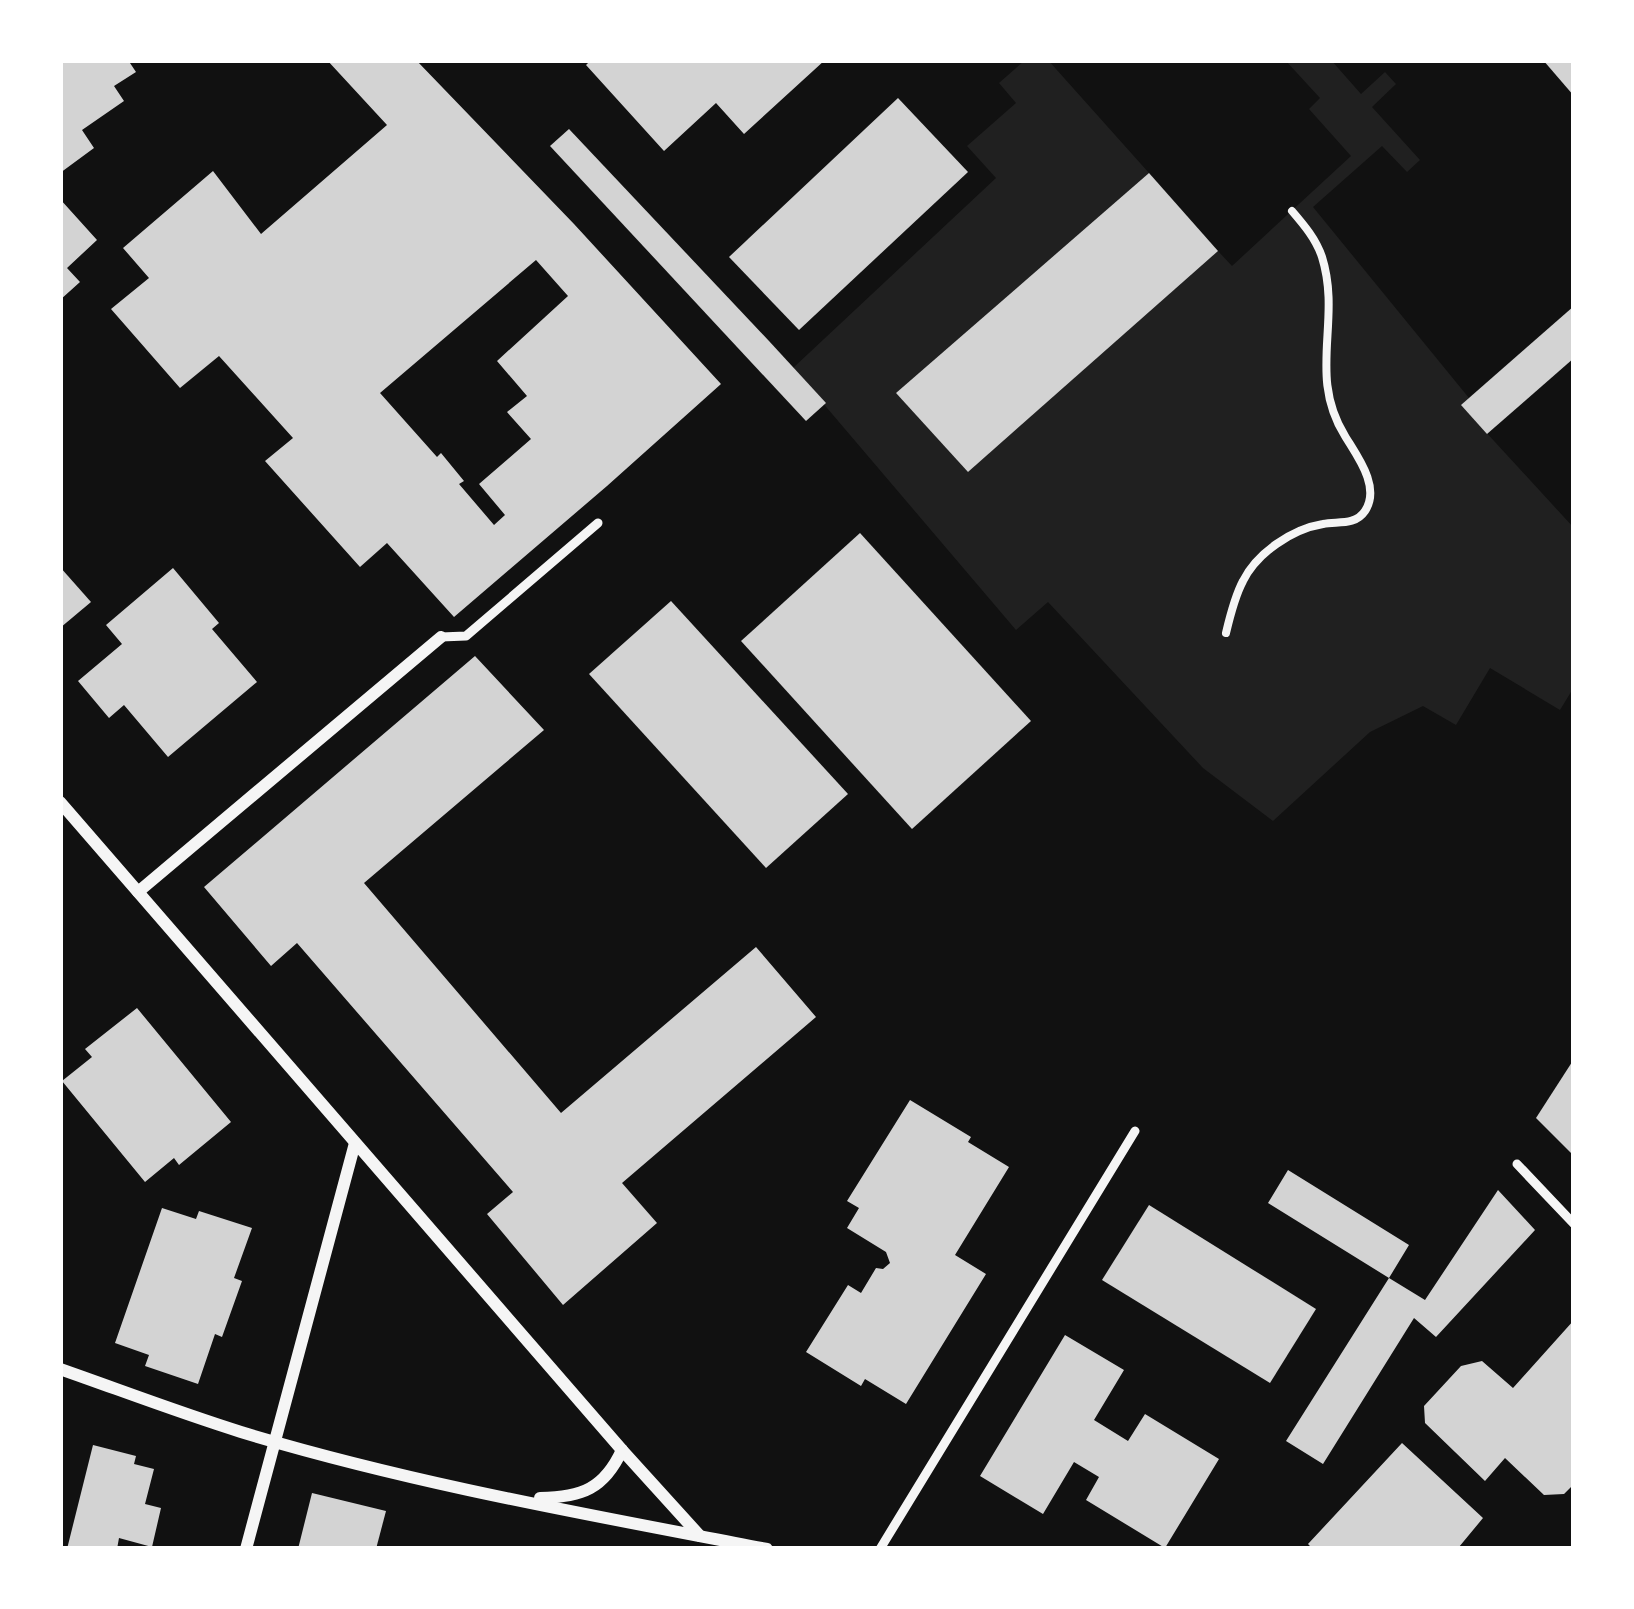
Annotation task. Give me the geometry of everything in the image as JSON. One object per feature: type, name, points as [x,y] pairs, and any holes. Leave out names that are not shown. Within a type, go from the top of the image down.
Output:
[{"type":"street","points":[[138,892],[441,637]]},
{"type":"street","points":[[60,802],[700,1536]]},
{"type":"street","points":[[246,1549],[355,1143]]},
{"type":"street","points":[[60,1370],[274,1441],[515,1499],[767,1549]]},
{"type":"street","points":[[515,1499],[589,1490],[613,1470],[622,1450]]},
{"type":"lane","points":[[441,637],[466,636],[598,523]]},
{"type":"lane","points":[[880,1549],[1135,1131]]},
{"type":"lane","points":[[1517,1164],[1574,1224]]},
{"type":"path","points":[[1226,633],[1241,583],[1268,551],[1303,530],[1357,519],[1370,496],[1364,467],[1329,404],[1325,370],[1329,312],[1322,260],[1316,243],[1292,211]]},
{"type":"shaded area","points":[[1025,60],[1048,60],[1149,173],[896,393],[968,472],[1218,251],[1232,266],[1351,156],[1309,109],[1320,98],[1285,60],[1331,60],[1361,94],[1385,72],[1396,84],[1372,107],[1420,160],[1407,172],[1382,146],[1313,207],[1469,398],[1461,405],[1574,528],[1574,687],[1560,710],[1490,668],[1456,725],[1423,706],[1370,732],[1273,821],[1203,768],[1048,602],[1016,630],[793,368],[996,178],[967,146],[1016,103],[999,83]]},
{"type":"building","points":[[66,60],[128,60],[136,72],[114,86],[124,101],[82,130],[94,148],[60,173],[60,64]]},
{"type":"building","points":[[327,60],[416,60],[721,384],[454,617],[387,543],[360,567],[265,461],[293,438],[219,356],[180,388],[111,309],[149,278],[123,248],[213,171],[261,234],[387,125]],"holes":[[[536,260],[568,296],[497,361],[527,396],[507,412],[531,439],[479,484],[505,515],[494,525],[459,484],[464,481],[441,453],[437,457],[380,393]]]},
{"type":"building","points":[[591,60],[825,60],[744,134],[716,103],[664,151],[586,65]]},
{"type":"building","points":[[1543,60],[1574,60],[1574,96]]},
{"type":"building","points":[[898,98],[968,172],[799,330],[729,257]]},
{"type":"building","points":[[569,129],[826,403],[806,421],[550,146]]},
{"type":"building","points":[[1149,173],[1218,251],[968,472],[896,393]]},
{"type":"building","points":[[60,199],[97,240],[67,268],[80,282],[60,300]]},
{"type":"building","points":[[1574,306],[1574,358],[1487,434],[1461,405]]},
{"type":"building","points":[[860,533],[1031,721],[912,829],[741,641]]},
{"type":"building","points":[[60,567],[91,602],[60,628]]},
{"type":"building","points":[[173,568],[219,623],[212,629],[257,682],[168,757],[124,705],[109,718],[78,681],[122,644],[106,625]]},
{"type":"building","points":[[671,601],[848,794],[766,868],[589,674]]},
{"type":"building","points":[[475,656],[544,730],[364,883],[561,1113],[756,947],[816,1017],[622,1183],[657,1223],[563,1305],[487,1214],[513,1192],[297,943],[271,966],[204,887]]},
{"type":"building","points":[[137,1008],[231,1122],[179,1165],[174,1158],[145,1182],[62,1081],[92,1057],[85,1049]]},
{"type":"building","points":[[1574,1059],[1574,1156],[1536,1118]]},
{"type":"building","points":[[910,1100],[1009,1167],[955,1255],[986,1274],[906,1404],[865,1379],[861,1386],[806,1352],[848,1285],[861,1293],[876,1268],[890,1263],[886,1252],[847,1228],[859,1208],[847,1201]]},
{"type":"building","points":[[1288,1170],[1409,1245],[1389,1278],[1268,1203]]},
{"type":"building","points":[[1498,1190],[1535,1230],[1436,1337],[1414,1318],[1323,1464],[1286,1441],[1389,1278],[1425,1300]]},
{"type":"building","points":[[1149,1205],[1316,1309],[1270,1383],[1102,1280]]},
{"type":"building","points":[[162,1208],[196,1219],[199,1211],[252,1228],[234,1278],[242,1281],[222,1337],[215,1334],[198,1384],[145,1366],[149,1355],[115,1343]]},
{"type":"building","points":[[1574,1320],[1574,1484],[1564,1494],[1544,1495],[1505,1458],[1485,1481],[1425,1423],[1424,1406],[1461,1366],[1482,1361],[1513,1388]]},
{"type":"building","points":[[1065,1335],[1124,1370],[1094,1420],[1128,1441],[1145,1414],[1219,1459],[1165,1548],[1086,1500],[1099,1477],[1074,1462],[1043,1514],[980,1476]]},
{"type":"building","points":[[1402,1443],[1483,1518],[1461,1549],[1313,1549],[1308,1544]]},
{"type":"building","points":[[93,1445],[136,1456],[134,1464],[154,1469],[145,1504],[161,1508],[152,1547],[119,1538],[117,1549],[67,1549]]},
{"type":"building","points":[[312,1493],[386,1511],[376,1549],[298,1549]]}]
